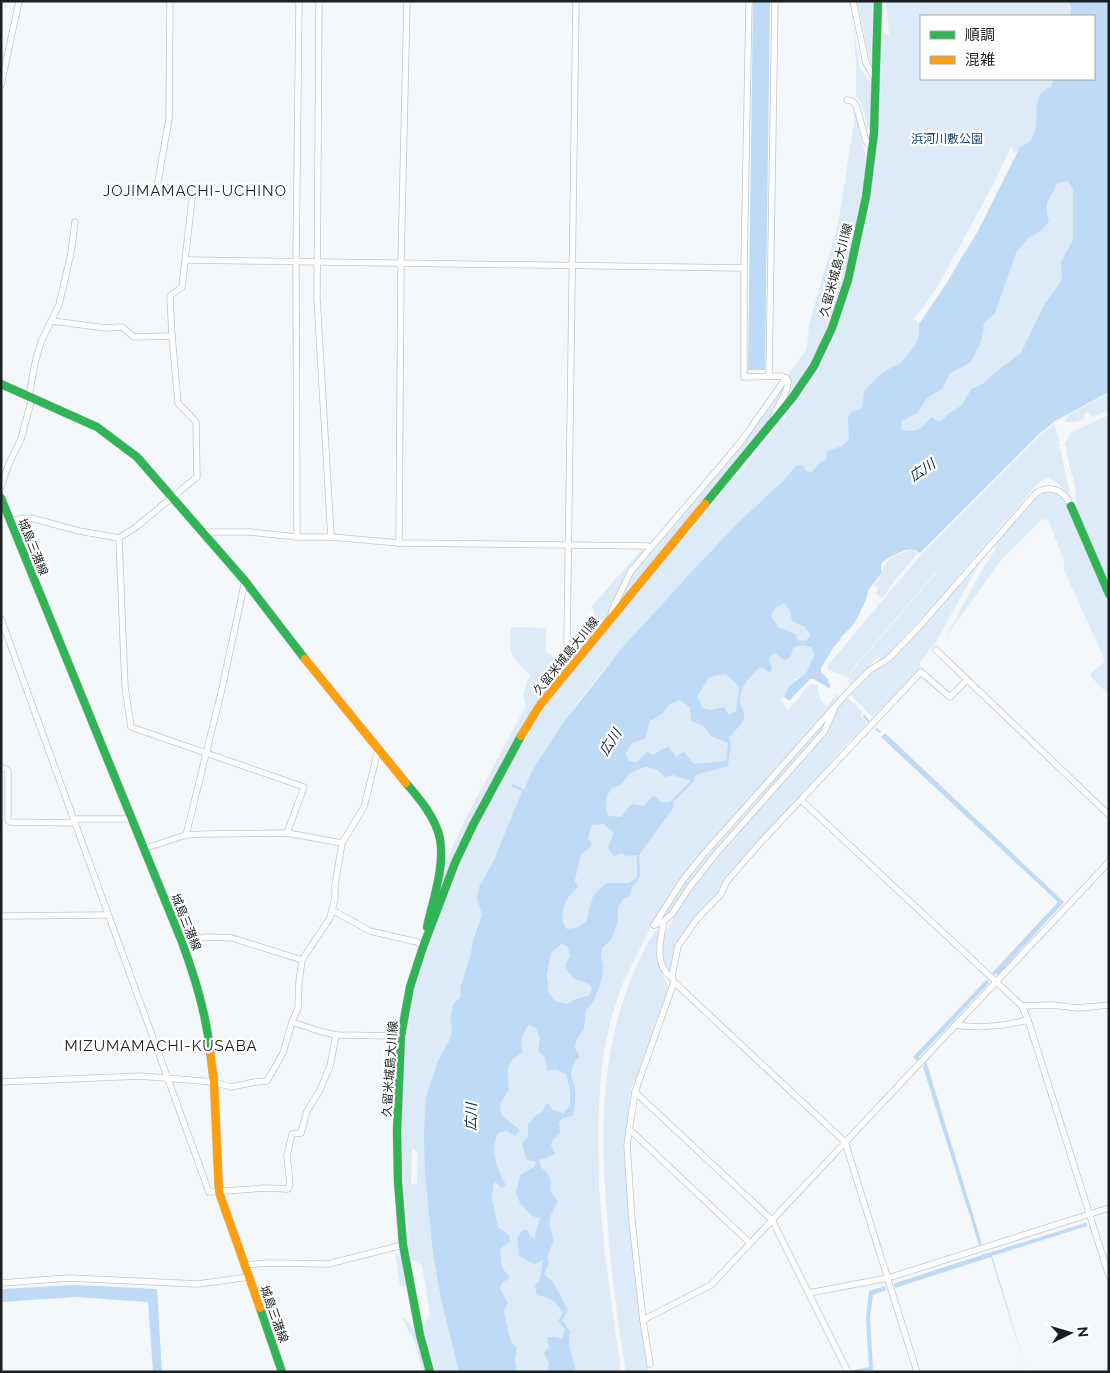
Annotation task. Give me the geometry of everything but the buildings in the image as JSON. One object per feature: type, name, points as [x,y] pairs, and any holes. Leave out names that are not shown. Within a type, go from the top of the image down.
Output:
[{"type":"main road","name":"久留米城島大川線","points":[[430,1372],[420,1335],[403,1245],[398,1182],[397,1131],[402,1036],[410,987],[423,947],[455,863],[473,825],[540,705],[772,423],[814,366],[832,328],[848,280],[866,197],[877,80],[878,1]]},
{"type":"main road","points":[[1,384],[81,419],[112,437],[137,457],[245,581],[307,662],[413,791],[433,820],[440,839],[440,869],[423,947]]},
{"type":"main road","name":"城島三潴線","points":[[1,498],[182,942],[199,990],[208,1031],[214,1082],[219,1192],[282,1372]]},
{"type":"main road","points":[[1071,506],[1109,594]]},
{"type":"street","points":[[1,86],[19,1]]},
{"type":"street","points":[[10,520],[31,518],[79,531],[119,538],[136,527],[198,477],[196,422],[178,403],[170,296],[182,287],[193,190],[157,187],[169,119],[170,1]]},
{"type":"street","points":[[297,538],[299,1]]},
{"type":"street","points":[[319,1],[316,262],[331,537]]},
{"type":"street","points":[[399,543],[401,263],[407,1]]},
{"type":"street","points":[[567,643],[576,1]]},
{"type":"street","points":[[749,1],[744,377],[782,376],[788,381],[788,388],[775,412],[772,423]]},
{"type":"street","points":[[769,376],[775,1]]},
{"type":"street","points":[[853,1],[866,63],[877,80]]},
{"type":"street","points":[[847,100],[852,101],[856,105],[866,141],[872,149]]},
{"type":"street","points":[[1,487],[8,466],[21,439],[31,397],[35,363],[41,342],[60,305],[71,253],[75,222]]},
{"type":"street","points":[[185,260],[572,264],[744,268]]},
{"type":"street","points":[[52,321],[106,328],[122,327],[134,337],[172,336]]},
{"type":"street","points":[[611,618],[612,610],[631,572],[740,443],[786,378]]},
{"type":"street","points":[[835,708],[824,732],[715,855],[689,888],[672,914],[664,921],[654,925],[688,874],[848,692],[870,670],[888,659],[918,628],[1036,493],[1043,489],[1052,488],[1068,498],[1071,506]]},
{"type":"street","points":[[204,532],[250,532],[297,538],[331,537],[399,543],[651,548]]},
{"type":"street","points":[[119,538],[126,687],[131,727],[304,787],[287,833]]},
{"type":"street","points":[[186,835],[245,581]]},
{"type":"street","points":[[1,618],[209,1192],[288,1189],[290,1184],[287,1156],[292,1134],[301,1133],[307,1111],[320,1090],[330,1066],[336,1035]]},
{"type":"street","points":[[936,650],[1109,816]]},
{"type":"street","points":[[650,1364],[632,1221],[627,1144],[635,1092],[673,980],[672,976],[678,946],[697,919],[722,894],[727,881],[755,848],[921,672],[950,697],[967,680]]},
{"type":"street","points":[[1,1082],[140,1076],[214,1082],[231,1087],[267,1081],[283,1053],[298,1008],[302,960],[330,918],[342,843],[364,807],[378,750]]},
{"type":"street","points":[[1,768],[8,771],[8,820],[10,822],[131,819]]},
{"type":"street","points":[[801,800],[1022,1006],[1109,1276]]},
{"type":"street","points":[[143,849],[186,835],[287,833],[342,843]]},
{"type":"street","points":[[643,1320],[711,1285],[1109,862]]},
{"type":"street","points":[[332,910],[370,932],[416,942],[423,947]]},
{"type":"street","points":[[1,916],[108,915]]},
{"type":"street","points":[[664,921],[660,938],[661,963],[666,974],[845,1142],[917,1372]]},
{"type":"street","points":[[182,942],[207,937],[232,938],[302,960]]},
{"type":"street","points":[[1022,1006],[1052,1005],[1078,1008],[1109,1005]]},
{"type":"street","points":[[955,1025],[982,1027],[1028,1020]]},
{"type":"street","points":[[292,1022],[336,1035],[402,1036]]},
{"type":"street","points":[[635,1092],[772,1220],[848,1372]]},
{"type":"street","points":[[629,1129],[750,1243]]},
{"type":"street","points":[[809,1293],[888,1278],[1109,1208]]},
{"type":"street","points":[[245,1265],[268,1263],[328,1264],[403,1245]]},
{"type":"street","points":[[1,1283],[69,1278],[198,1284],[249,1277]]},
{"type":"green space","points":[[857,1],[873,1],[871,66]]},
{"type":"green space","name":"浜河川敷公園","points":[[886,1],[1070,2],[1070,15],[920,15],[920,80],[1089,80],[1029,194],[1085,170],[1082,268],[1021,353],[984,383],[971,389],[962,405],[949,413],[940,423],[931,417],[923,428],[913,431],[824,476],[738,523],[622,648],[584,694],[547,747],[523,789],[512,784],[511,786],[522,791],[494,860],[479,887],[478,902],[482,915],[474,937],[461,986],[460,997],[453,1004],[450,1020],[452,1028],[450,1039],[438,1060],[434,1074],[441,1299],[459,1372],[436,1372],[423,1326],[430,1315],[422,1266],[410,1258],[401,1143],[403,1061],[414,991],[438,920],[472,837],[511,763],[551,697],[797,403],[831,345],[854,273],[869,207],[879,121],[883,32],[889,36]],"holes":[[[1012,145],[1013,152],[1017,152],[978,231],[919,324],[914,319],[938,286],[993,185]],[[412,1148],[418,1152],[417,1185],[411,1183]]]},
{"type":"green space","points":[[853,25],[860,68],[873,86],[870,129],[867,128],[861,102],[856,97]]},
{"type":"green space","points":[[853,105],[866,157],[860,205],[843,280],[828,326],[810,365],[779,410],[790,388],[789,374],[807,349],[809,324],[838,224],[854,123]]},
{"type":"green space","points":[[785,384],[785,389],[770,419],[614,608],[632,573]]},
{"type":"green space","points":[[1109,393],[1108,411],[1092,417],[1088,412],[1085,414],[1084,419],[1076,422],[1065,422],[1068,415]]},
{"type":"green space","points":[[1109,415],[1109,534],[1106,535],[1109,537],[1109,588],[1077,511],[1075,486],[1067,449],[1072,455],[1065,445],[1070,433]]},
{"type":"green space","points":[[1054,424],[1060,442],[1049,442],[1059,443],[1071,499],[1060,485],[1048,477],[1038,483],[930,609],[881,661],[879,656],[851,685],[848,684],[850,679],[843,675],[845,674],[842,675],[827,669],[828,665],[920,556],[1038,437]],"holes":[[[936,573],[850,673],[849,673]]]},
{"type":"green space","points":[[1052,492],[1065,500],[1109,602],[1109,695],[1091,677],[1091,673],[1104,662],[1104,658],[1064,570],[1064,561],[1049,522],[1046,519],[1041,520],[1002,559],[945,638],[995,550],[997,541],[1036,497],[1043,493]]},
{"type":"green space","points":[[642,549],[645,551],[630,569],[607,617],[531,712],[439,898],[446,861],[465,819],[526,706],[523,693],[530,675],[512,654],[510,644],[511,627],[546,628],[546,651],[556,659],[565,645],[595,614],[592,606]]},
{"type":"green space","points":[[913,550],[918,553],[882,598],[876,593],[878,587],[873,586],[879,579],[885,565],[895,556]]},
{"type":"green space","points":[[981,561],[936,642],[919,663],[921,666],[872,717],[851,695],[871,673],[887,664],[894,657]]},
{"type":"green space","points":[[773,590],[815,624],[812,647],[814,656],[806,673],[789,686],[784,697],[780,699],[788,710],[810,684],[817,685],[821,701],[827,706],[837,694],[841,698],[682,877],[650,929],[622,985],[605,1046],[598,1123],[599,1186],[605,1255],[621,1372],[517,1372],[515,1359],[517,1349],[511,1342],[504,1311],[508,1303],[500,1288],[502,1283],[510,1278],[502,1267],[499,1249],[509,1235],[498,1228],[492,1198],[494,1180],[506,1185],[495,1160],[494,1147],[497,1133],[507,1131],[507,1121],[500,1115],[499,1104],[509,1090],[508,1068],[521,1046],[524,1031],[529,1025],[557,1018],[548,986],[551,953],[593,921],[571,933],[564,926],[562,918],[565,903],[577,887],[575,880],[577,864],[592,824],[622,821],[609,816],[607,812],[606,802],[610,791],[612,788],[621,785],[630,773],[659,763],[636,763],[628,760],[626,753],[632,743],[645,739],[650,721],[671,694],[705,716],[692,693],[761,628]]},
{"type":"green space","points":[[848,698],[862,711],[861,717],[865,720],[866,725],[803,791],[723,882],[719,891],[696,915],[675,944],[670,970],[667,971],[662,957],[661,943],[664,934],[689,893],[708,866],[810,753],[829,728],[838,708]]},
{"type":"green space","points":[[826,721],[809,745],[705,864],[668,915],[665,916],[665,911],[684,882]]},
{"type":"green space","points":[[657,929],[657,957],[669,987],[639,1073],[631,1088],[627,1128],[641,1320],[649,1372],[626,1372],[612,1275],[603,1144],[604,1108],[607,1073],[622,1005],[634,971],[654,931]]},
{"type":"green space","points":[[395,1254],[401,1255],[407,1287],[400,1286]]},
{"type":"green space","points":[[401,1317],[407,1321],[416,1333],[427,1372],[423,1372],[414,1340]]},
{"type":"water","points":[[753,1],[770,1],[765,370],[748,370]]},
{"type":"water","name":"広川","points":[[1069,1],[1109,1],[1109,392],[1055,421],[1038,435],[920,553],[907,550],[883,562],[881,566],[882,573],[868,590],[856,620],[840,638],[821,668],[821,672],[829,680],[828,682],[831,686],[829,688],[814,679],[810,679],[789,701],[784,697],[789,686],[806,673],[814,656],[812,647],[802,646],[793,648],[791,656],[786,660],[777,654],[773,654],[769,658],[772,670],[769,672],[762,667],[759,668],[746,683],[740,697],[744,718],[729,738],[731,743],[728,766],[695,775],[694,781],[673,802],[674,807],[639,855],[640,876],[632,887],[629,897],[624,898],[618,907],[618,921],[611,940],[602,948],[602,979],[593,1002],[586,1010],[584,1028],[576,1041],[575,1048],[580,1057],[575,1061],[571,1073],[575,1092],[575,1105],[572,1116],[562,1118],[559,1123],[560,1133],[551,1145],[555,1154],[540,1160],[540,1166],[548,1174],[551,1181],[550,1190],[558,1202],[552,1212],[550,1221],[550,1229],[554,1240],[547,1257],[549,1263],[544,1274],[553,1282],[568,1310],[562,1320],[570,1331],[570,1346],[576,1372],[547,1372],[549,1363],[544,1353],[549,1347],[547,1337],[562,1339],[565,1329],[558,1321],[563,1313],[552,1300],[537,1295],[535,1286],[540,1279],[543,1260],[535,1264],[519,1256],[517,1238],[522,1231],[527,1229],[530,1236],[534,1238],[540,1218],[532,1216],[520,1203],[516,1193],[520,1175],[534,1167],[536,1162],[526,1159],[522,1143],[528,1137],[528,1124],[536,1115],[543,1111],[547,1103],[553,1110],[563,1113],[570,1106],[570,1090],[566,1074],[556,1069],[547,1071],[545,1057],[538,1051],[540,1038],[536,1028],[529,1025],[522,1038],[523,1052],[514,1058],[508,1068],[509,1090],[500,1104],[501,1115],[520,1130],[515,1136],[507,1131],[498,1133],[495,1140],[495,1159],[506,1185],[502,1188],[494,1181],[492,1198],[498,1227],[509,1235],[510,1241],[500,1249],[502,1267],[510,1278],[502,1283],[500,1288],[508,1303],[504,1311],[511,1342],[517,1348],[515,1359],[517,1372],[459,1372],[441,1299],[433,1253],[425,1174],[424,1134],[426,1097],[438,1060],[450,1039],[452,1028],[450,1020],[453,1004],[460,997],[461,986],[474,937],[482,915],[477,899],[479,887],[494,860],[522,791],[511,786],[512,784],[524,789],[533,769],[563,723],[622,648],[738,523],[784,480],[796,466],[804,466],[805,470],[813,471],[817,465],[826,459],[827,451],[842,446],[849,439],[848,417],[852,412],[862,408],[864,391],[883,372],[901,363],[916,344],[919,335],[919,324],[978,231],[1020,147],[1030,141],[1036,126],[1039,97],[1052,86],[1053,80],[1095,80],[1095,15],[1070,15],[1071,7]],"holes":[[[1068,181],[1073,190],[1073,240],[1061,262],[1062,280],[1044,305],[1021,353],[984,383],[971,389],[962,405],[949,413],[940,422],[931,417],[919,429],[911,431],[901,430],[902,421],[917,413],[927,398],[942,389],[950,373],[970,363],[981,342],[984,323],[995,313],[1016,253],[1028,238],[1041,231],[1049,221],[1047,214],[1048,200],[1057,183]],[[784,603],[790,611],[792,621],[805,627],[811,636],[805,641],[798,640],[795,634],[778,627],[771,616],[774,609]],[[725,674],[735,682],[739,688],[736,711],[729,715],[724,707],[711,710],[702,708],[697,697],[709,677]],[[679,700],[690,707],[691,721],[704,726],[711,736],[728,743],[726,761],[694,764],[684,752],[676,757],[669,747],[660,750],[654,755],[647,752],[636,763],[628,760],[626,753],[632,743],[645,739],[650,721],[662,714],[669,705]],[[646,767],[656,769],[665,777],[673,775],[691,781],[670,802],[661,802],[654,795],[643,806],[631,804],[621,817],[609,816],[606,809],[608,795],[612,788],[621,785],[630,773]],[[604,824],[614,833],[608,848],[614,856],[622,853],[626,856],[637,855],[637,878],[629,883],[606,883],[593,896],[586,922],[576,928],[567,929],[562,918],[562,912],[566,901],[578,887],[575,881],[580,856],[592,845],[588,838],[592,825]],[[562,944],[568,947],[570,956],[565,966],[575,979],[592,987],[590,995],[567,1004],[555,1001],[549,993],[547,975],[551,953]]]},
{"type":"water","points":[[885,733],[1064,902],[997,976],[997,973],[994,975],[992,973],[1058,902],[881,737]]},
{"type":"water","points":[[986,980],[989,983],[919,1057],[919,1060],[916,1060],[913,1057]]},
{"type":"water","points":[[926,1061],[982,1244],[979,1245],[923,1067]]},
{"type":"water","points":[[1087,1223],[1087,1226],[992,1256],[1027,1372],[991,1257],[895,1288],[894,1284],[898,1282],[984,1253]]},
{"type":"water","points":[[76,1285],[157,1289],[162,1372],[153,1372],[148,1302],[75,1297],[1,1302],[1,1289]]},
{"type":"water","points":[[885,1286],[886,1290],[873,1295],[870,1317],[873,1370],[854,1372],[854,1370],[869,1367],[866,1318],[869,1291]]},
{"type":"waterway","points":[[864,716],[869,722]]},
{"type":"waterway","points":[[876,729],[880,732]]},
{"type":"traffic: fast","points":[[705,504],[793,397],[814,366],[832,328],[848,280],[866,197],[874,133],[878,1]]},
{"type":"traffic: fast","points":[[1,384],[97,427],[137,457],[245,581],[305,659]]},
{"type":"traffic: fast","points":[[1,498],[182,942],[206,1023],[210,1051]]},
{"type":"traffic: fast","points":[[1071,506],[1109,594]]},
{"type":"traffic: fast","points":[[430,1372],[420,1335],[403,1245],[398,1182],[397,1131],[401,1036],[410,987],[455,863],[473,825],[521,736]]},
{"type":"traffic: fast","points":[[406,783],[431,816],[440,839],[440,872],[427,927]]},
{"type":"traffic: fast","points":[[260,1308],[282,1372]]},
{"type":"traffic: slow","points":[[521,736],[540,705],[705,504]]},
{"type":"traffic: slow","points":[[305,659],[406,783]]},
{"type":"traffic: slow","points":[[210,1051],[214,1082],[219,1192],[260,1308]]},
{"type":"district","name":"JOJIMAMACHI-UCHINO","points":[[195,191]]},
{"type":"district","name":"MIZUMAMACHI-KUSABA","points":[[161,1046]]}]
